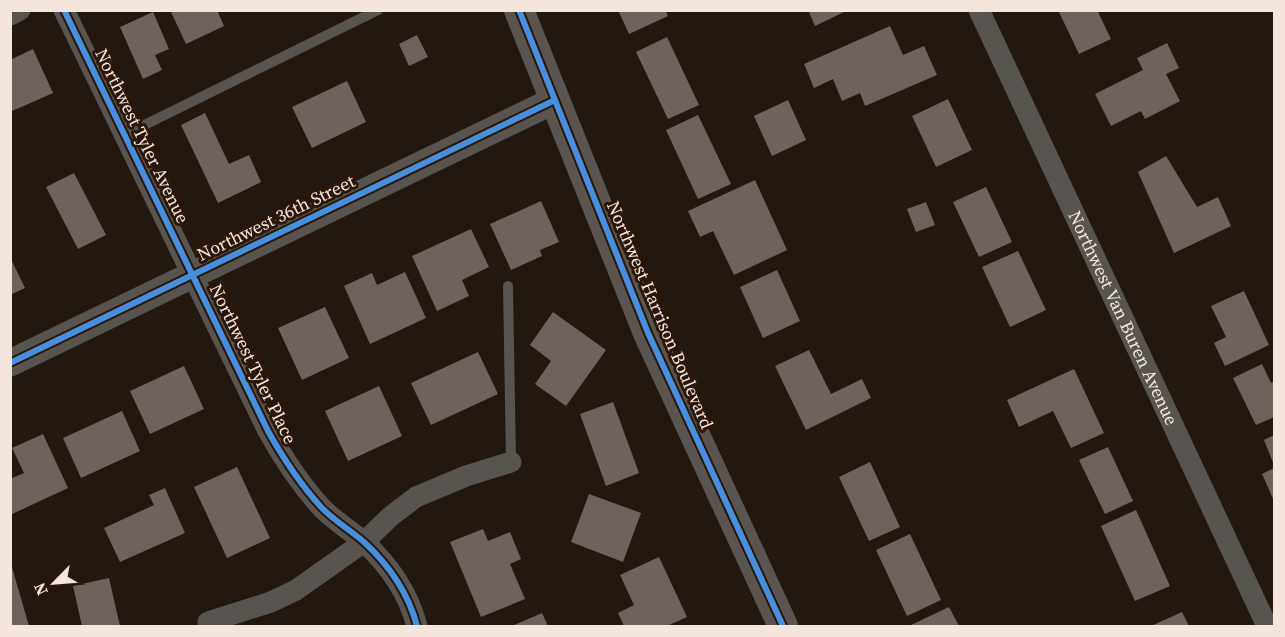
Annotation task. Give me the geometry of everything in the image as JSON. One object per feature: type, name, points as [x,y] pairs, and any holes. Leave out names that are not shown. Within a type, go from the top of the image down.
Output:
[{"type":"main road","name":"Northwest Harrison Boulevard","points":[[519,10],[648,333],[783,627]]},
{"type":"street","points":[[10,15],[20,10]]},
{"type":"street","name":"Northwest Tyler Avenue","points":[[64,10],[193,276]]},
{"type":"street","name":"Northwest Van Buren Avenue","points":[[979,10],[1267,627]]},
{"type":"street","name":"Northwest 36th Street","points":[[10,363],[555,100]]},
{"type":"street","name":"Northwest Tyler Place","points":[[193,276],[268,431],[287,464],[321,508],[364,542]]},
{"type":"street","points":[[208,622],[271,602],[296,590],[364,542],[391,516],[416,497],[466,476],[511,462]]},
{"type":"street","points":[[364,542],[390,569],[403,589],[417,627]]},
{"type":"lane","points":[[124,135],[378,10]]},
{"type":"lane","points":[[508,286],[511,462]]},
{"type":"building","points":[[170,10],[217,10],[224,26],[186,44]]},
{"type":"building","points":[[618,10],[665,10],[668,16],[629,34]]},
{"type":"building","points":[[808,10],[848,10],[815,26]]},
{"type":"building","points":[[1058,10],[1097,10],[1111,39],[1079,54]]},
{"type":"building","points":[[153,12],[169,49],[155,55],[162,70],[143,79],[120,27]]},
{"type":"building","points":[[890,26],[903,55],[924,46],[937,75],[865,106],[860,93],[842,101],[833,79],[814,88],[804,64]]},
{"type":"building","points":[[417,35],[428,57],[409,66],[399,44]]},
{"type":"building","points":[[667,37],[699,105],[668,119],[636,52]]},
{"type":"building","points":[[1167,43],[1179,68],[1166,74],[1180,101],[1145,119],[1141,111],[1111,126],[1095,94],[1143,70],[1137,58]]},
{"type":"building","points":[[33,49],[53,93],[10,112],[10,60]]},
{"type":"building","points":[[347,81],[366,122],[312,148],[292,107]]},
{"type":"building","points":[[948,99],[972,150],[936,167],[912,116]]},
{"type":"building","points":[[788,100],[806,140],[772,156],[754,116]]},
{"type":"building","points":[[205,113],[229,164],[249,155],[261,182],[218,203],[181,125]]},
{"type":"building","points":[[698,115],[731,184],[698,199],[666,130]]},
{"type":"building","points":[[1166,156],[1197,207],[1218,197],[1231,226],[1174,253],[1138,172]]},
{"type":"building","points":[[74,173],[106,235],[78,249],[46,187]]},
{"type":"building","points":[[755,180],[787,250],[734,275],[713,231],[700,237],[688,211]]},
{"type":"building","points":[[986,187],[1012,242],[979,257],[953,202]]},
{"type":"building","points":[[541,201],[559,242],[540,250],[542,256],[511,270],[490,224]]},
{"type":"building","points":[[926,202],[935,225],[916,232],[907,209]]},
{"type":"building","points":[[471,229],[489,267],[462,280],[469,296],[437,311],[412,256]]},
{"type":"building","points":[[1018,251],[1046,310],[1010,327],[982,267]]},
{"type":"building","points":[[10,257],[25,288],[10,295]]},
{"type":"building","points":[[777,270],[800,321],[763,338],[740,287]]},
{"type":"building","points":[[405,272],[426,318],[370,344],[344,286],[372,273],[377,285]]},
{"type":"building","points":[[1244,291],[1269,345],[1225,366],[1214,343],[1226,337],[1211,306]]},
{"type":"building","points":[[325,307],[349,358],[302,380],[278,328]]},
{"type":"building","points":[[553,312],[606,350],[566,406],[535,384],[551,361],[530,345]]},
{"type":"building","points":[[809,350],[831,394],[862,379],[871,398],[806,430],[775,366]]},
{"type":"building","points":[[478,352],[498,394],[431,425],[411,383]]},
{"type":"building","points":[[1262,364],[1271,383],[1274,381],[1274,417],[1256,425],[1233,378]]},
{"type":"building","points":[[184,366],[204,409],[150,434],[130,391]]},
{"type":"building","points":[[1074,369],[1104,433],[1071,448],[1053,411],[1019,427],[1007,400]]},
{"type":"building","points":[[379,386],[402,436],[348,461],[325,411]]},
{"type":"building","points":[[613,402],[639,473],[606,486],[580,414]]},
{"type":"building","points":[[122,411],[140,451],[81,478],[63,438]]},
{"type":"building","points":[[43,434],[68,488],[10,515],[10,479],[24,473],[12,448]]},
{"type":"building","points":[[1274,435],[1274,465],[1264,440]]},
{"type":"building","points":[[1108,447],[1133,501],[1105,514],[1079,460]]},
{"type":"building","points":[[870,462],[900,527],[869,541],[839,477]]},
{"type":"building","points":[[237,467],[270,538],[227,558],[194,487]]},
{"type":"building","points":[[1274,468],[1274,501],[1262,474]]},
{"type":"building","points":[[165,488],[185,533],[120,562],[104,528],[154,505],[149,495]]},
{"type":"building","points":[[589,494],[641,513],[623,562],[571,542]]},
{"type":"building","points":[[1136,510],[1170,586],[1135,601],[1101,526]]},
{"type":"building","points":[[483,529],[488,541],[510,532],[521,559],[510,564],[525,599],[481,617],[450,542]]},
{"type":"building","points":[[910,534],[941,600],[907,616],[876,550]]},
{"type":"building","points":[[659,557],[687,617],[667,626],[624,626],[618,613],[634,605],[620,575]]},
{"type":"building","points":[[11,564],[29,626],[10,626]]},
{"type":"building","points":[[109,578],[120,626],[82,626],[73,586]]},
{"type":"building","points":[[949,607],[959,626],[909,626]]},
{"type":"building","points":[[1182,612],[1189,626],[1151,626]]},
{"type":"building","points":[[542,613],[548,626],[512,626]]},
{"type":"cycle path","points":[[64,10],[268,431],[299,480],[321,507],[364,542],[390,570],[409,602],[417,626]]},
{"type":"cycle path","points":[[519,10],[648,333],[783,626]]},
{"type":"cycle path","points":[[10,363],[555,100]]}]
